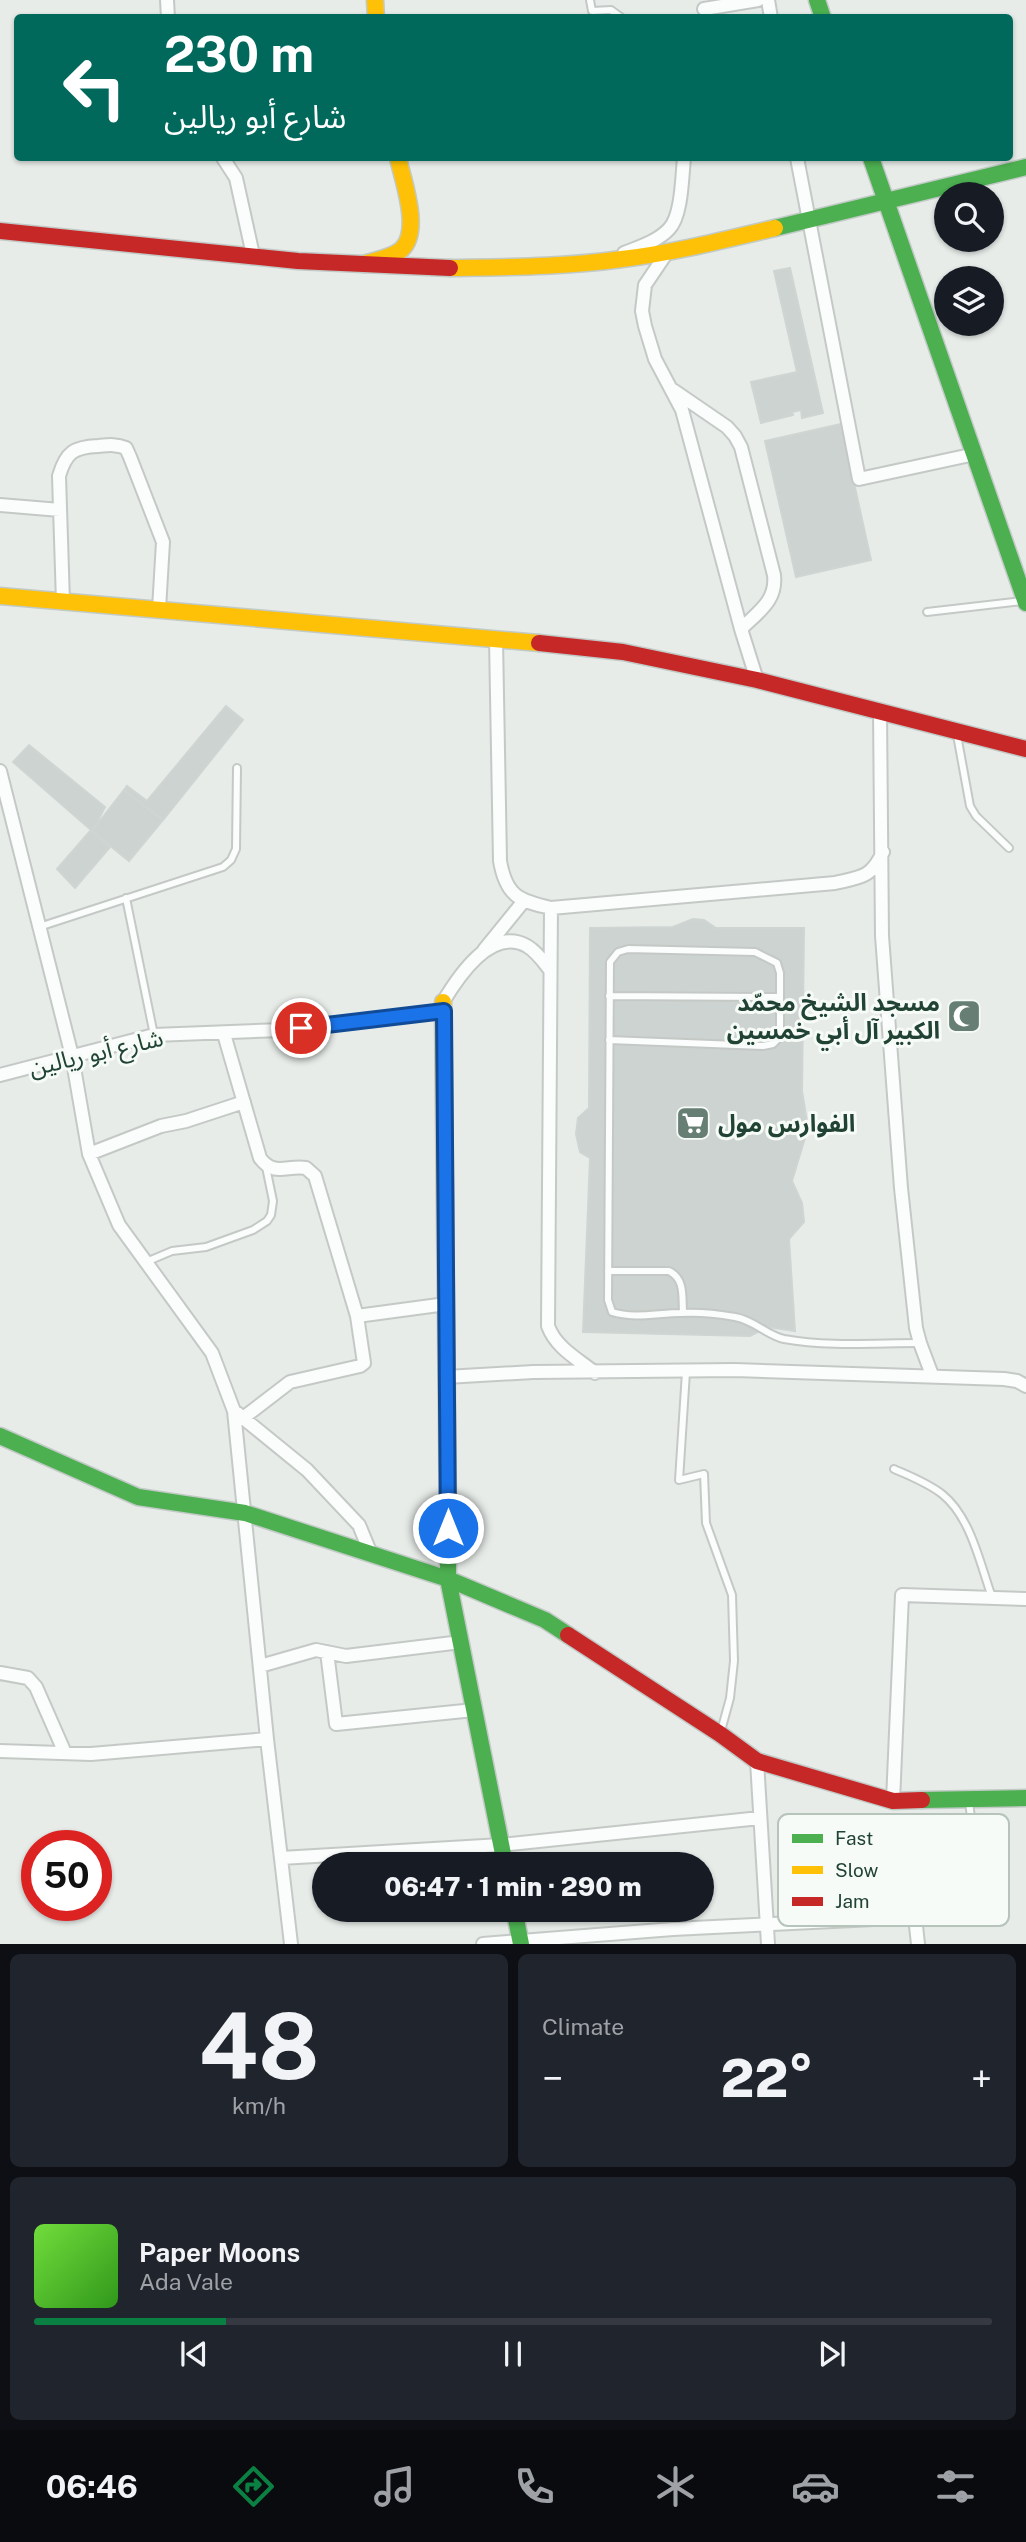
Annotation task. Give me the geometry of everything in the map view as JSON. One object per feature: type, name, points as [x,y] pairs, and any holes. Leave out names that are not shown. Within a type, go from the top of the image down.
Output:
[{"type":"main road","points":[[359,266],[394,254],[404,248],[410,238],[410,213],[399,161]]},
{"type":"main road","points":[[872,161],[1026,602]]},
{"type":"main road","points":[[0,231],[359,266],[449,270],[605,262],[669,251],[808,220],[1026,167]]},
{"type":"main road","points":[[0,596],[623,652],[757,680],[1026,749]]},
{"type":"main road","points":[[444,1007],[448,1579],[502,1852]]},
{"type":"main road","points":[[0,1436],[138,1497],[246,1513],[448,1579],[545,1620],[757,1761],[893,1801],[1026,1798]]},
{"type":"main road","points":[[517,1922],[521,1942]]},
{"type":"street","points":[[704,9],[758,0]]},
{"type":"street","points":[[225,161],[236,178],[253,256]]},
{"type":"street","points":[[605,262],[651,242],[670,229],[676,217],[684,161]]},
{"type":"street","points":[[798,161],[859,479],[975,454]]},
{"type":"street","points":[[669,251],[645,285],[642,312],[655,359],[682,410],[757,680]]},
{"type":"street","points":[[673,390],[727,427],[741,447],[776,588],[771,599],[741,629]]},
{"type":"street","points":[[63,602],[59,477],[69,454],[80,447],[117,445],[126,448],[163,542],[159,609]]},
{"type":"street","points":[[0,505],[60,510]]},
{"type":"street","points":[[496,639],[500,861],[503,878],[512,893],[523,902],[551,908],[835,883],[862,877],[876,868],[883,852]]},
{"type":"street","points":[[880,712],[882,936],[894,1104],[901,1188],[920,1343],[932,1375]]},
{"type":"street","points":[[0,771],[72,1056],[89,1154],[119,1226],[212,1353],[238,1414],[267,1739],[291,1944]]},
{"type":"street","points":[[444,1007],[454,984],[523,902]]},
{"type":"street","points":[[551,908],[548,1326],[552,1338],[596,1373]]},
{"type":"street","points":[[482,953],[492,946],[518,942],[538,955],[550,970]]},
{"type":"street","name":"شارع أبو ريالين","points":[[0,1074],[154,1035],[282,1030],[444,1007]]},
{"type":"street","points":[[224,1034],[260,1158],[266,1167],[276,1170],[306,1168],[315,1176],[357,1316],[364,1363],[290,1382],[238,1414]]},
{"type":"street","points":[[89,1154],[161,1126],[186,1121],[244,1102]]},
{"type":"street","points":[[357,1316],[446,1304]]},
{"type":"street","points":[[446,1377],[533,1372],[760,1371],[1004,1379],[1026,1386]]},
{"type":"street","points":[[238,1414],[307,1469],[359,1525],[371,1554]]},
{"type":"street","points":[[893,1801],[902,1594],[1026,1599]]},
{"type":"street","points":[[260,1665],[316,1650],[346,1656],[461,1642]]},
{"type":"street","points":[[327,1652],[336,1724],[474,1710]]},
{"type":"street","points":[[0,1673],[28,1678],[36,1687],[65,1753]]},
{"type":"street","points":[[0,1751],[92,1754],[267,1739]]},
{"type":"street","points":[[757,1761],[768,1944]]},
{"type":"street","points":[[281,1858],[501,1845],[760,1818]]},
{"type":"street","points":[[483,1944],[778,1923]]},
{"type":"street","points":[[916,1926],[918,1944]]},
{"type":"lane","points":[[590,0],[592,11],[611,10],[616,14]]},
{"type":"lane","points":[[927,612],[1026,602]]},
{"type":"lane","points":[[956,729],[970,806],[976,816],[1009,848]]},
{"type":"lane","points":[[39,927],[223,867],[231,860],[236,849],[237,768]]},
{"type":"lane","points":[[126,898],[154,1035]]},
{"type":"lane","points":[[609,1040],[763,1046],[773,1044],[780,1037],[780,973],[777,963],[755,952],[628,948],[618,952],[610,962],[609,996],[608,1271],[607,1300],[612,1312],[623,1315],[683,1312],[746,1319],[784,1339],[920,1343]]},
{"type":"lane","points":[[609,996],[780,997]]},
{"type":"lane","points":[[146,1262],[172,1251],[206,1247],[253,1230],[267,1221],[271,1215],[273,1201],[266,1167]]},
{"type":"lane","points":[[608,1271],[669,1271],[677,1276],[681,1284],[683,1312]]},
{"type":"lane","points":[[686,1372],[679,1480],[704,1474],[706,1523],[732,1595],[734,1661],[730,1698],[720,1734]]},
{"type":"lane","points":[[894,1469],[944,1496],[956,1511],[967,1529],[993,1598]]},
{"type":"lane","points":[[968,1800],[970,1814]]},
{"type":"building","points":[[790,268],[823,413],[802,418],[801,410],[792,412],[793,415],[761,423],[751,382],[797,372],[774,271]]},
{"type":"building","points":[[841,424],[871,560],[796,577],[765,441]]},
{"type":"building","points":[[226,706],[243,720],[163,820],[124,790],[127,786],[147,801]]},
{"type":"building","points":[[29,745],[105,807],[92,832],[110,847],[75,888],[57,869],[91,830],[13,762]]},
{"type":"building","points":[[124,790],[163,820],[129,861],[92,831]]},
{"type":"building","name":"الفوارس مول","points":[[693,919],[704,920],[716,928],[804,928],[802,1091],[808,1128],[792,1181],[802,1203],[804,1222],[789,1239],[795,1331],[768,1327],[750,1336],[583,1332],[590,1158],[580,1152],[576,1134],[578,1118],[589,1108],[590,928],[673,927]]},
{"type":"traffic: fast","points":[[817,0],[822,14]]},
{"type":"traffic: fast","points":[[872,161],[1026,603]]},
{"type":"traffic: fast","points":[[775,228],[1026,167]]},
{"type":"traffic: fast","points":[[0,1436],[138,1497],[245,1513],[448,1579],[545,1620],[568,1635]]},
{"type":"traffic: fast","points":[[448,1524],[448,1579],[503,1852]]},
{"type":"traffic: fast","points":[[922,1800],[1026,1798]]},
{"type":"traffic: fast","points":[[517,1922],[521,1944]]},
{"type":"traffic: slow","points":[[375,0],[376,14]]},
{"type":"traffic: slow","points":[[364,264],[393,255],[407,242],[411,219],[399,161]]},
{"type":"traffic: slow","points":[[450,268],[601,262],[679,250],[775,228]]},
{"type":"traffic: slow","points":[[0,596],[539,643]]},
{"type":"traffic: slow","points":[[443,1002],[448,1524]]},
{"type":"traffic: jam","points":[[0,231],[298,261],[450,268]]},
{"type":"traffic: jam","points":[[539,643],[623,652],[757,680],[1026,749]]},
{"type":"traffic: jam","points":[[568,1635],[757,1761],[893,1801],[922,1800]]},
{"type":"place","name":"مسجد الشيخ محمّد الكبير آل أبي خمسين","points":[[964,1016]]},
{"type":"place","name":"الفوارس مول","points":[[693,1123]]},
{"type":"route","points":[[301,1028],[444,1011],[448,1528]]}]
